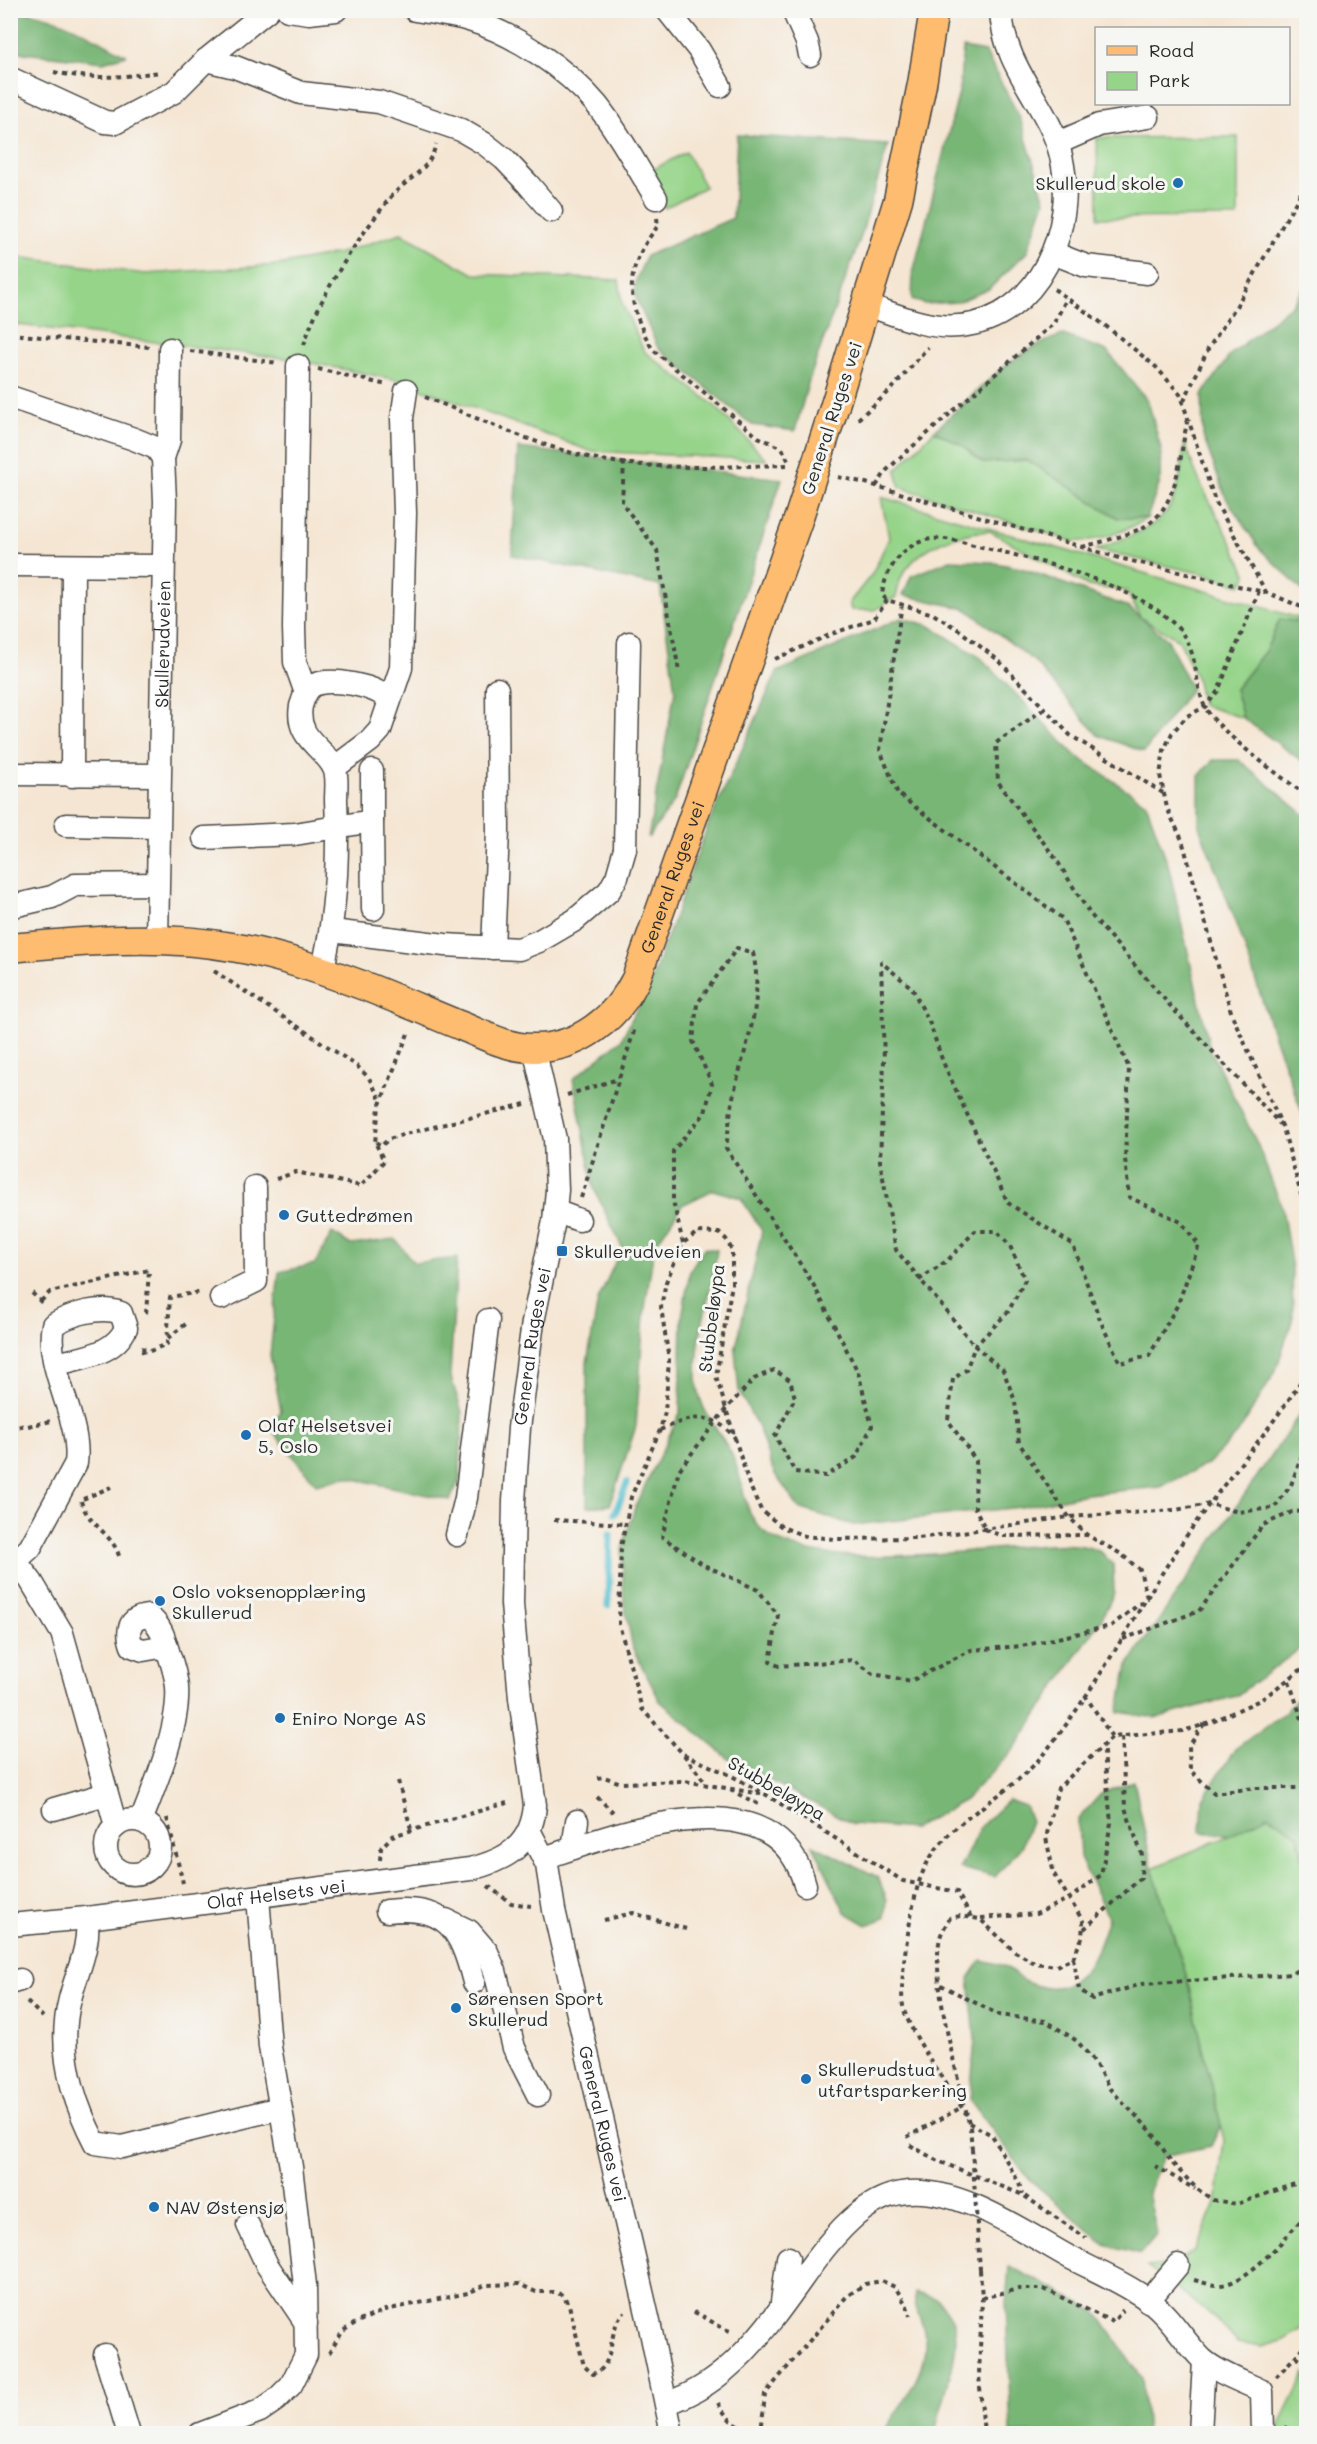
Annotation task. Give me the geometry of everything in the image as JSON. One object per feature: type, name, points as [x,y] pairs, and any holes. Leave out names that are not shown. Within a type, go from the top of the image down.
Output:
[{"type":"main road","name":"General Ruges vei","points":[[534,1048],[563,1044],[579,1038],[610,1016],[630,992],[666,900],[798,520],[844,414],[867,305],[898,200],[922,84],[934,10]]},
{"type":"main road","points":[[10,948],[70,942],[157,940],[232,947],[360,984],[507,1044],[534,1048]]},
{"type":"street","points":[[14,80],[105,122],[115,123],[174,92],[206,60],[268,10]]},
{"type":"street","points":[[288,10],[309,13],[336,10]]},
{"type":"street","points":[[415,10],[467,20],[489,27],[557,69],[596,104],[630,153],[656,198]]},
{"type":"street","points":[[667,10],[699,50],[720,86]]},
{"type":"street","points":[[793,10],[810,55]]},
{"type":"street","points":[[867,305],[913,322],[950,326],[984,321],[1005,312],[1023,299],[1039,278],[1053,253],[1061,228],[1065,201],[1065,176],[1058,143],[1007,47],[1000,10]]},
{"type":"street","points":[[206,60],[235,67],[302,93],[379,102],[439,122],[485,144],[528,184],[550,211]]},
{"type":"street","points":[[1058,143],[1099,125],[1148,117]]},
{"type":"street","points":[[1053,253],[1086,266],[1147,273]]},
{"type":"street","name":"Skullerudveien","points":[[157,940],[165,501],[163,458],[169,440],[170,349]]},
{"type":"street","points":[[298,366],[294,628],[295,662],[306,693]]},
{"type":"street","points":[[334,768],[370,741],[380,730],[390,707],[389,700],[401,668],[404,633],[405,513],[402,418],[406,391]]},
{"type":"street","points":[[10,397],[134,439],[156,448],[163,458]]},
{"type":"street","points":[[10,564],[163,566]]},
{"type":"street","points":[[72,776],[73,566]]},
{"type":"street","points":[[332,931],[519,949],[539,941],[575,920],[609,891],[617,877],[625,849],[629,643]]},
{"type":"street","points":[[322,972],[332,931],[337,878],[334,768],[306,734],[301,707],[306,693],[312,686],[323,683],[373,688],[389,700]]},
{"type":"street","points":[[493,948],[498,831],[497,689]]},
{"type":"street","points":[[372,771],[373,909]]},
{"type":"street","points":[[10,774],[159,775]]},
{"type":"street","points":[[204,838],[270,836],[372,821]]},
{"type":"street","points":[[66,825],[158,827]]},
{"type":"street","points":[[13,906],[52,897],[75,885],[157,884]]},
{"type":"street","name":"General Ruges vei","points":[[534,1048],[555,1139],[555,1211],[525,1381],[514,1501],[514,1635],[536,1805],[530,1832],[554,1870],[554,1910],[655,2316],[666,2421]]},
{"type":"street","points":[[213,1296],[256,1281],[255,1187]]},
{"type":"street","points":[[555,1211],[580,1210]]},
{"type":"street","points":[[457,1535],[466,1498],[488,1320]]},
{"type":"street","points":[[57,1364],[78,1450],[76,1463],[30,1548],[13,1564],[31,1581],[62,1633],[116,1826]]},
{"type":"street","points":[[141,1821],[157,1782],[176,1711],[177,1688],[166,1646]]},
{"type":"street","points":[[54,1809],[106,1794]]},
{"type":"street","points":[[573,1848],[650,1826],[729,1819],[776,1836],[796,1858],[805,1885]]},
{"type":"street","points":[[123,1821],[141,1821],[154,1829],[159,1851],[153,1865],[140,1873],[122,1871],[109,1859],[106,1842],[116,1826],[123,1821]]},
{"type":"street","points":[[554,1870],[573,1848],[577,1821]]},
{"type":"street","name":"Olaf Helsets vei","points":[[10,1926],[258,1897],[381,1873],[470,1869],[495,1862],[510,1853],[530,1832]]},
{"type":"street","points":[[140,1873],[144,1911]]},
{"type":"street","points":[[381,1873],[388,1915],[423,1911],[469,1931],[487,1952],[514,2048],[538,2095]]},
{"type":"street","points":[[200,2433],[260,2411],[291,2385],[306,2355],[303,2273],[270,2047],[258,1897]]},
{"type":"street","points":[[87,1918],[88,1934],[85,1952],[70,1999],[70,2036],[83,2091],[80,2115],[95,2143],[122,2147],[280,2108]]},
{"type":"street","points":[[446,1920],[462,1945],[474,1982]]},
{"type":"street","points":[[666,2421],[780,2313],[814,2262],[851,2220],[872,2205],[900,2193],[920,2193],[952,2198],[1001,2218],[1143,2297],[1164,2314],[1204,2361],[1262,2391],[1263,2433]]},
{"type":"street","points":[[248,2225],[267,2265],[306,2323]]},
{"type":"street","points":[[780,2313],[788,2258]]},
{"type":"street","points":[[1143,2297],[1176,2268]]},
{"type":"street","points":[[105,2355],[129,2433]]},
{"type":"street","points":[[1200,2433],[1204,2361]]},
{"type":"path","points":[[45,70],[82,78],[165,72]]},
{"type":"path","points":[[298,366],[314,317],[345,263],[389,200],[411,177],[430,164],[439,122]]},
{"type":"path","points":[[1184,401],[1208,349],[1249,285],[1306,184]]},
{"type":"path","points":[[656,198],[658,226],[645,242],[630,284],[631,301],[644,333],[653,350],[758,437],[782,448],[790,465]]},
{"type":"path","points":[[1039,278],[1089,313],[1156,367],[1184,401],[1209,487],[1220,514],[1266,592]]},
{"type":"path","points":[[876,486],[887,470],[904,454],[1054,323],[1067,298]]},
{"type":"path","points":[[844,414],[874,407],[911,363],[950,326]]},
{"type":"path","points":[[10,334],[170,349],[332,371],[406,391],[563,450],[624,462],[693,466],[790,465],[798,468]]},
{"type":"path","points":[[1081,548],[1140,529],[1163,510],[1172,494],[1188,416]]},
{"type":"path","points":[[624,462],[622,503],[657,550],[679,671]]},
{"type":"path","points":[[834,477],[876,486],[1081,548],[1266,592],[1306,609]]},
{"type":"path","points":[[1163,793],[1070,735],[998,660],[958,630],[933,614],[887,600],[882,595],[884,580],[897,559],[914,544],[933,538],[1015,555],[1041,563],[1109,586],[1149,606],[1172,622],[1194,654],[1204,707],[1230,735],[1306,795]]},
{"type":"path","points":[[1258,591],[1218,691],[1204,707],[1187,716],[1172,733],[1164,750],[1160,775],[1163,793],[1182,840],[1232,1015],[1283,1128],[1306,1212]]},
{"type":"path","points":[[769,662],[834,633],[874,619],[887,600]]},
{"type":"path","points":[[902,604],[880,750],[898,794],[1063,919],[1129,1068],[1125,1159],[1129,1197],[1180,1222],[1199,1245],[1178,1304],[1149,1356],[1120,1363],[1100,1320],[1073,1245],[1008,1203],[943,1062],[930,1024],[912,988],[881,962],[885,1060],[880,1161],[896,1250],[918,1280],[975,1346],[1003,1370],[1016,1401],[1019,1443],[1069,1516],[1087,1535],[1121,1554],[1140,1570],[1147,1598]]},
{"type":"path","points":[[1044,709],[996,743],[999,782],[1056,859],[1090,914],[1174,1010],[1283,1128]]},
{"type":"path","points":[[682,1243],[673,1201],[673,1151],[705,1113],[712,1084],[693,1041],[697,1004],[737,948],[753,953],[758,975],[754,1024],[734,1090],[726,1148],[813,1284],[858,1372],[872,1426],[856,1457],[826,1476],[795,1472],[775,1436],[795,1398],[790,1380],[774,1370],[754,1379],[715,1421],[679,1470],[662,1537],[704,1565],[758,1590],[778,1615],[770,1662],[779,1666],[854,1660],[873,1674],[911,1681],[971,1650],[1022,1646],[1111,1626],[1147,1598]]},
{"type":"path","points":[[206,965],[357,1066],[369,1078],[381,1101]]},
{"type":"path","points":[[580,1210],[618,1079],[639,1018]]},
{"type":"path","points":[[255,1187],[296,1172],[361,1186],[384,1161],[375,1142],[381,1101],[410,1027]]},
{"type":"path","points":[[561,1096],[618,1079]]},
{"type":"path","points":[[375,1142],[381,1146],[389,1139],[405,1134],[525,1104]]},
{"type":"path","points":[[918,1280],[948,1260],[975,1231],[997,1231],[1010,1246],[1025,1280],[1008,1312],[975,1346],[966,1370],[953,1379],[948,1420],[976,1461],[975,1508],[986,1530],[1003,1536],[1087,1535]]},
{"type":"path","name":"Stubbeløypa","points":[[971,1917],[957,1892],[903,1881],[765,1794],[683,1754],[642,1709],[619,1624],[621,1547],[631,1497],[660,1430],[665,1412],[669,1360],[661,1307],[666,1282],[682,1243],[698,1232],[719,1233],[726,1239],[732,1250],[732,1284],[716,1376],[749,1484],[761,1510],[782,1527],[805,1536],[834,1539],[919,1538],[986,1530],[1069,1516],[1175,1510],[1210,1504]]},
{"type":"path","points":[[32,1293],[41,1301]]},
{"type":"path","points":[[148,1352],[164,1347],[167,1338],[170,1297],[213,1296]]},
{"type":"path","points":[[167,1338],[187,1323]]},
{"type":"path","points":[[967,2115],[914,2031],[904,2009],[905,1962],[918,1885],[933,1851],[973,1812],[1024,1776],[1042,1756],[1123,1639],[1147,1598],[1210,1504],[1306,1373]]},
{"type":"path","points":[[660,1430],[688,1417],[715,1421],[737,1441]]},
{"type":"path","points":[[10,1429],[25,1425]]},
{"type":"path","points":[[1210,1504],[1238,1512],[1274,1508],[1292,1485],[1306,1444]]},
{"type":"path","points":[[82,1504],[86,1514],[114,1545],[119,1556]]},
{"type":"path","points":[[1123,1639],[1199,1611],[1263,1525],[1292,1512],[1306,1511]]},
{"type":"path","points":[[554,1520],[625,1524]]},
{"type":"path","points":[[1084,1929],[1070,1898],[1054,1874],[1046,1838],[1058,1788],[1084,1765],[1103,1743],[1112,1737],[1122,1734],[1162,1734],[1183,1731],[1204,1724],[1262,1699],[1289,1681],[1306,1666]]},
{"type":"path","points":[[1289,1681],[1303,1722],[1306,1724]]},
{"type":"path","points":[[1085,1695],[1112,1737]]},
{"type":"path","points":[[1204,1724],[1189,1746],[1190,1770],[1214,1793],[1256,1788],[1306,1788]]},
{"type":"path","points":[[1122,1734],[1125,1808],[1142,1855],[1141,1878],[1084,1929],[1073,1958],[1079,1989],[1092,1999],[1142,1984],[1291,1974],[1306,1965]]},
{"type":"path","points":[[984,2433],[979,2375],[982,2298],[972,2149],[969,2123],[940,1985],[938,1946],[942,1931],[951,1918],[1036,1914],[1070,1898],[1101,1875],[1111,1823],[1103,1743]]},
{"type":"path","points":[[683,1754],[705,1783]]},
{"type":"path","points":[[597,1778],[604,1777],[621,1783],[685,1781],[765,1794]]},
{"type":"path","points":[[398,1781],[411,1829]]},
{"type":"path","points":[[381,1873],[381,1848],[387,1839],[411,1829],[507,1803]]},
{"type":"path","points":[[470,1869],[511,1903],[554,1910]]},
{"type":"path","points":[[604,1920],[633,1913],[686,1929]]},
{"type":"path","points":[[980,1918],[1015,1952],[1035,1963],[1056,1966],[1073,1958]]},
{"type":"path","points":[[940,1985],[999,2014],[1046,2021],[1077,2041],[1093,2060],[1110,2089],[1152,2132],[1184,2176],[1201,2192]]},
{"type":"path","points":[[18,1988],[52,2025],[70,2036]]},
{"type":"path","points":[[907,2137],[962,2107]]},
{"type":"path","points":[[969,2123],[992,2135],[1019,2183],[1023,2195]]},
{"type":"path","points":[[910,2145],[936,2160],[1023,2195],[1076,2230]]},
{"type":"path","points":[[1155,2166],[1213,2200],[1237,2204],[1306,2180]]},
{"type":"path","points":[[1176,2268],[1218,2286],[1234,2282],[1256,2267],[1306,2215]]},
{"type":"path","points":[[707,2384],[726,2418],[741,2428],[759,2433],[765,2394],[847,2296],[865,2284],[882,2281],[895,2287],[907,2306],[909,2316]]},
{"type":"path","points":[[324,2361],[343,2331],[357,2322],[385,2310],[468,2293],[484,2285],[519,2284],[536,2292],[555,2292],[563,2295],[569,2305],[584,2366],[593,2374],[601,2369],[606,2360],[618,2318],[624,2312],[655,2316]]},
{"type":"path","points":[[982,2298],[1018,2289],[1044,2289],[1113,2322],[1143,2297]]},
{"type":"path","points":[[694,2312],[712,2320],[723,2330],[758,2336]]},
{"type":"path","points":[[1306,2345],[1296,2357],[1306,2364]]},
{"type":"path","points":[[1290,2433],[1288,2428],[1301,2433]]},
{"type":"green space","points":[[10,11],[55,19],[126,55],[103,62],[24,53],[11,48]]},
{"type":"green space","points":[[963,48],[985,52],[1020,118],[1045,201],[1027,252],[989,289],[958,302],[924,304],[912,299],[913,273],[959,92]]},
{"type":"green space","points":[[737,135],[888,145],[860,239],[809,380],[795,431],[752,425],[658,348],[636,298],[635,283],[646,256],[733,218]]},
{"type":"green space","points":[[1238,137],[1238,217],[1098,218],[1097,138]]},
{"type":"green space","points":[[686,152],[705,187],[665,208],[648,172]]},
{"type":"green space","points":[[401,233],[474,274],[619,280],[622,303],[644,351],[714,405],[767,460],[590,451],[398,380],[291,359],[11,324],[11,256],[145,274],[279,265],[340,253]]},
{"type":"green space","points":[[1306,285],[1306,594],[1259,548],[1226,498],[1203,436],[1202,395],[1231,354],[1292,305]]},
{"type":"green space","points":[[1063,335],[1107,351],[1148,401],[1161,449],[1160,482],[1147,518],[1118,518],[1027,460],[983,463],[962,445],[934,431],[1010,363],[1044,342]]},
{"type":"green space","points":[[934,431],[962,445],[983,463],[1027,460],[1118,518],[1147,518],[1111,535],[1091,540],[1071,541],[900,487],[896,470]]},
{"type":"green space","points":[[1185,441],[1197,476],[1247,576],[1241,585],[1204,574],[1096,550],[1139,532],[1164,515],[1177,488]]},
{"type":"green space","points":[[518,448],[782,479],[675,800],[648,838],[675,691],[660,586],[512,555]]},
{"type":"green space","points":[[881,497],[1306,620],[1306,623],[1280,619],[1266,650],[1235,689],[1243,718],[1202,705],[1196,677],[1179,640],[1141,618],[1126,591],[1088,586],[990,531],[965,534],[930,548],[920,555],[903,574],[896,597],[875,610],[851,610],[849,603],[872,574],[889,538]]},
{"type":"green space","points":[[950,560],[990,562],[1021,568],[1128,607],[1168,640],[1191,689],[1144,752],[1098,735],[1034,661],[966,609],[903,595],[911,576]]},
{"type":"green space","points":[[901,618],[928,625],[981,658],[1075,755],[1146,803],[1168,864],[1210,1049],[1257,1143],[1282,1208],[1292,1268],[1293,1318],[1275,1373],[1238,1433],[1208,1464],[1160,1487],[1087,1494],[1021,1507],[853,1525],[799,1508],[774,1473],[758,1427],[739,1391],[735,1351],[762,1231],[741,1198],[713,1190],[682,1205],[654,1247],[644,1315],[636,1426],[610,1505],[587,1507],[587,1363],[598,1300],[622,1247],[594,1189],[573,1079],[621,1040],[652,979],[708,825],[777,672]]},
{"type":"green space","points":[[1280,619],[1306,623],[1306,764],[1243,718],[1235,689],[1266,650]]},
{"type":"green space","points":[[1213,760],[1239,760],[1306,816],[1306,1123],[1239,930],[1199,826],[1199,776]]},
{"type":"green space","points":[[332,1233],[351,1245],[395,1239],[414,1263],[457,1258],[450,1374],[462,1413],[460,1479],[450,1500],[346,1477],[316,1484],[270,1428],[281,1411],[270,1355],[279,1272],[315,1264]]},
{"type":"green space","points":[[704,1248],[717,1250],[701,1331],[697,1363],[698,1391],[705,1410],[731,1453],[746,1502],[761,1529],[783,1543],[814,1552],[851,1556],[931,1554],[1067,1544],[1084,1546],[1102,1553],[1113,1564],[1114,1593],[1102,1618],[1014,1749],[965,1800],[913,1829],[853,1824],[729,1759],[660,1701],[633,1649],[624,1602],[622,1549],[635,1507],[680,1413],[682,1317],[690,1270]]},
{"type":"green space","points":[[1306,1405],[1306,1639],[1301,1648],[1236,1696],[1156,1718],[1118,1712],[1128,1665]]},
{"type":"green space","points":[[1306,1688],[1306,1888],[1298,1835],[1268,1815],[1231,1835],[1201,1832],[1203,1799],[1235,1749],[1284,1713]]},
{"type":"green space","points":[[1134,1781],[1152,1868],[1186,1975],[1221,2125],[1211,2146],[1163,2156],[1148,2193],[1157,2234],[1140,2254],[1105,2244],[1029,2179],[970,2100],[975,2038],[969,1978],[981,1960],[1004,1966],[1026,1982],[1044,1987],[1059,1986],[1072,1981],[1082,1973],[1098,1947],[1108,1917],[1080,1858],[1078,1819],[1101,1794]]},
{"type":"green space","points":[[1008,1800],[1025,1806],[1031,1821],[1021,1847],[995,1877],[960,1868],[980,1827]]},
{"type":"green space","points":[[1267,1815],[1298,1835],[1306,1886],[1306,2100],[1299,2114],[1306,2114],[1306,2326],[1285,2340],[1262,2347],[1238,2343],[1214,2317],[1147,2267],[1173,2264],[1195,2251],[1216,2204],[1224,2140],[1186,1975],[1152,1868],[1231,1835]]},
{"type":"green space","points":[[813,1845],[878,1877],[887,1900],[885,1918],[867,1925],[845,1912]]},
{"type":"green space","points":[[1009,2266],[1096,2311],[1142,2378],[1147,2433],[1011,2433],[1006,2304]]},
{"type":"green space","points":[[915,2293],[938,2299],[952,2320],[955,2327],[955,2353],[935,2433],[883,2433],[912,2388],[925,2351],[923,2326],[916,2305]]},
{"type":"green space","points":[[1306,2372],[1306,2433],[1276,2433]]},
{"type":"waterway","points":[[615,1513],[627,1483]]},
{"type":"waterway","points":[[608,1605],[610,1534]]},
{"type":"place","name":"Skullerud skole","points":[[1178,183]]},
{"type":"place","name":"Guttedrømen","points":[[284,1215]]},
{"type":"place","name":"Skullerudveien","points":[[562,1251]]},
{"type":"place","name":"Olaf Helsetsvei 5, Oslo","points":[[246,1435]]},
{"type":"place","name":"Oslo voksenopplæring Skullerud","points":[[160,1601]]},
{"type":"place","name":"Eniro Norge AS","points":[[280,1718]]},
{"type":"place","name":"Sørensen Sport Skullerud","points":[[456,2008]]},
{"type":"place","name":"Skullerudstua utfartsparkering","points":[[806,2079]]},
{"type":"place","name":"NAV Østensjø","points":[[154,2207]]}]
